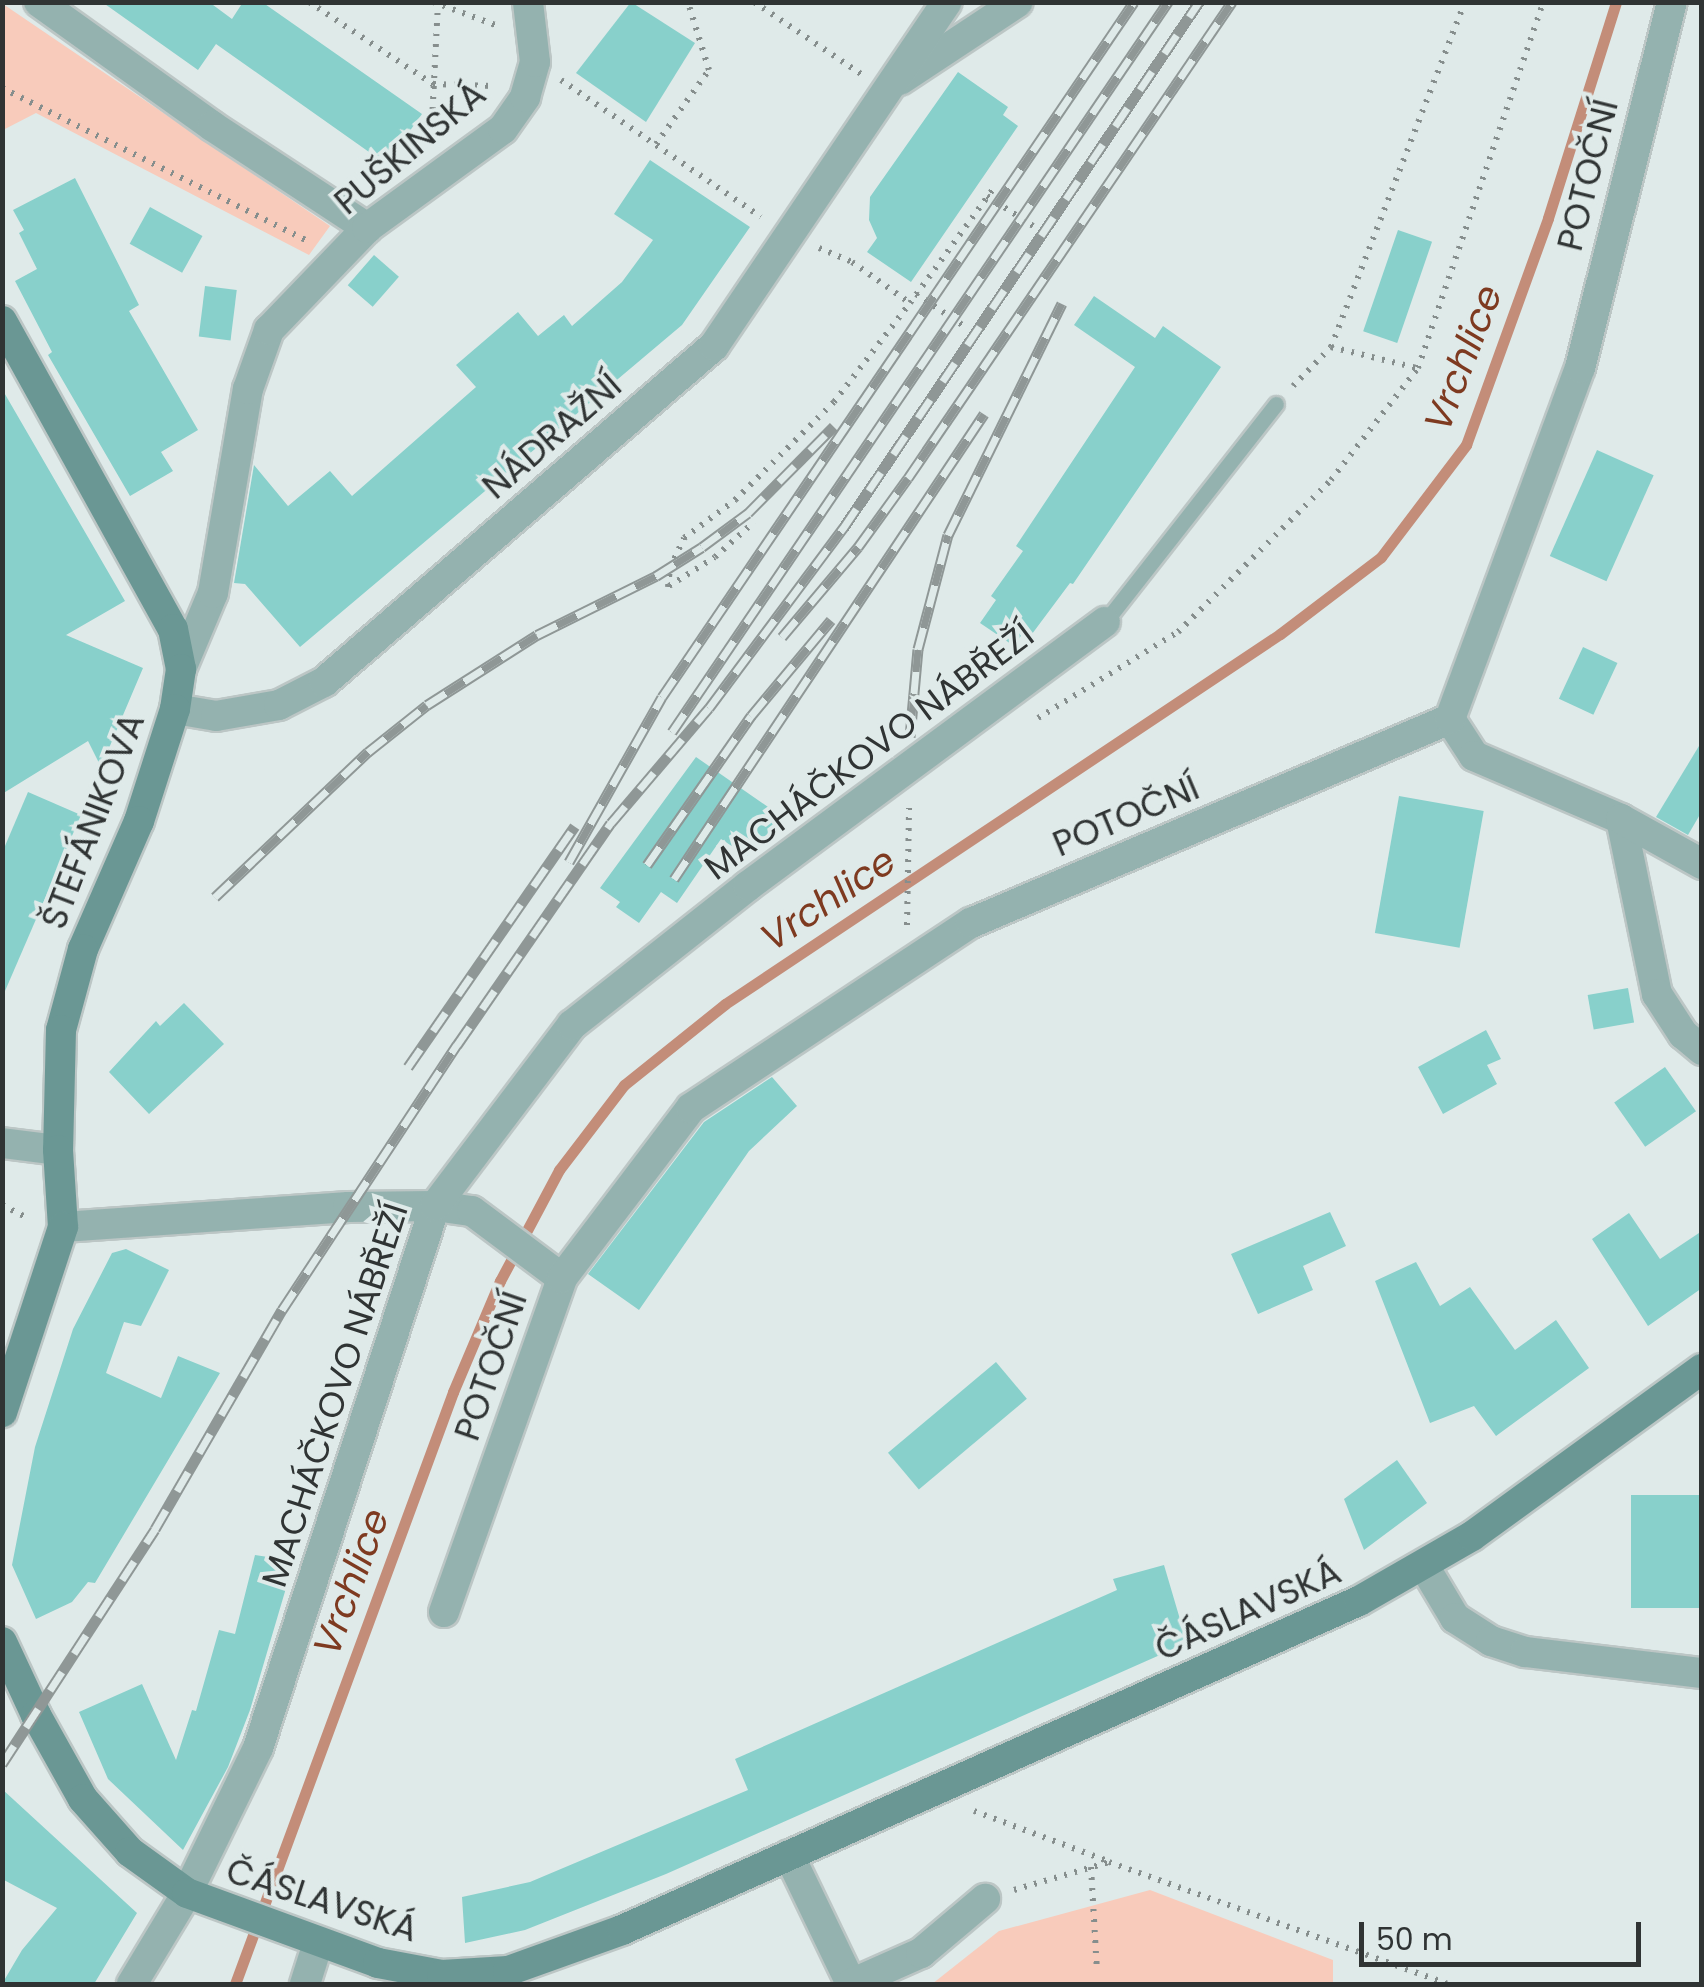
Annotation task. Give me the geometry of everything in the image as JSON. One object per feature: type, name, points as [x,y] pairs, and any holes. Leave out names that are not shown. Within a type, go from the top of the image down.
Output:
[{"type":"street","points":[[39,2],[367,228]]},
{"type":"street","points":[[528,2],[532,62]]},
{"type":"street","name":"NÁDRAŽNÍ","points":[[176,709],[216,716],[279,705],[324,682],[714,346],[947,2]]},
{"type":"street","name":"NÁDRAŽNÍ","points":[[885,90],[1018,2]]},
{"type":"street","name":"POTOČNÍ","points":[[444,1612],[551,1270],[691,1108],[971,923],[1450,719],[1580,368],[1672,2]]},
{"type":"street","name":"PUŠKINSKÁ","points":[[181,669],[213,593],[233,461],[256,357],[270,330],[367,228],[503,129],[532,62]]},
{"type":"street","name":"ŠTEFÁNIKOVA","points":[[2,321],[173,629],[181,669],[176,709],[139,820],[84,949],[61,1030],[58,1150]]},
{"type":"street","name":"MACHÁČKOVO NÁBŘEŽÍ","points":[[132,1984],[187,1893],[258,1748],[435,1206],[572,1025],[748,886],[1105,622]]},
{"type":"street","points":[[1450,719],[1474,756],[1622,819],[1702,864]]},
{"type":"street","points":[[1622,819],[1657,994],[1682,1034],[1702,1050]]},
{"type":"street","points":[[2,1143],[58,1150],[63,1228],[2,1412]]},
{"type":"street","points":[[63,1228],[348,1207],[435,1206],[472,1211],[551,1270]]},
{"type":"street","name":"ČÁSLAVSKÁ","points":[[2,1642],[36,1715],[83,1800],[130,1852],[187,1893],[216,1907],[378,1963],[442,1980],[477,1975],[538,1964],[1308,1625],[1424,1566],[1531,1495],[1702,1369]]},
{"type":"street","points":[[1424,1566],[1455,1618],[1491,1641],[1526,1652],[1702,1673]]},
{"type":"street","points":[[789,1855],[851,1984],[921,1953],[984,1899]]},
{"type":"street","points":[[304,1984],[309,1940]]},
{"type":"lane","points":[[1105,622],[1276,404]]},
{"type":"path","points":[[308,2],[433,84],[532,62]]},
{"type":"path","points":[[656,144],[710,70],[688,2]]},
{"type":"path","points":[[754,2],[885,90]]},
{"type":"path","points":[[1276,404],[1330,347],[1465,2]]},
{"type":"path","points":[[1027,724],[1178,632],[1331,480],[1418,368],[1543,2]]},
{"type":"path","points":[[432,121],[437,4],[532,62],[764,219]]},
{"type":"path","points":[[2,88],[341,256]]},
{"type":"path","points":[[754,522],[715,557],[668,587],[670,568],[684,538],[735,500],[834,402],[996,185]]},
{"type":"path","points":[[987,196],[1033,226]]},
{"type":"path","points":[[790,236],[852,262],[910,302]]},
{"type":"path","points":[[916,294],[964,326]]},
{"type":"path","points":[[1330,347],[1418,368]]},
{"type":"path","points":[[907,945],[909,825]]},
{"type":"path","points":[[2,1205],[33,1220]]},
{"type":"path","points":[[968,1808],[1448,1984]]},
{"type":"path","points":[[984,1899],[1109,1862]]},
{"type":"path","points":[[1092,1866],[1097,1972]]},
{"type":"shaded area","points":[[3,4],[330,226],[309,255],[36,113],[3,130]]},
{"type":"shaded area","points":[[1150,1890],[1333,1960],[1333,1984],[932,1984],[999,1931]]},
{"type":"building","points":[[102,2],[209,2],[232,19],[243,2],[262,2],[422,114],[386,164],[216,44],[198,70]]},
{"type":"building","points":[[631,2],[695,43],[646,122],[576,73]]},
{"type":"building","points":[[958,72],[1008,107],[1003,115],[1018,126],[911,282],[867,252],[877,238],[869,220],[870,197]]},
{"type":"building","points":[[650,160],[750,227],[682,325],[300,647],[245,584],[234,583],[254,465],[288,506],[330,471],[352,496],[476,387],[456,365],[518,312],[538,336],[564,315],[572,326],[622,282],[653,240],[614,214]]},
{"type":"building","points":[[75,178],[139,305],[129,311],[198,430],[161,452],[173,471],[130,496],[48,355],[52,352],[15,281],[37,269],[19,233],[24,230],[13,210]]},
{"type":"building","points":[[150,207],[202,236],[182,273],[130,244]]},
{"type":"building","points":[[1398,230],[1432,242],[1397,343],[1363,331]]},
{"type":"building","points":[[374,255],[399,277],[373,307],[348,285]]},
{"type":"building","points":[[205,286],[237,290],[231,341],[199,337]]},
{"type":"building","points":[[1094,296],[1155,338],[1163,326],[1221,367],[1073,584],[1032,634],[1025,630],[1014,646],[980,623],[996,600],[991,596],[1023,551],[1016,546],[1135,367],[1074,325]]},
{"type":"building","points":[[2,389],[125,601],[66,635],[143,668],[101,767],[88,741],[2,794]]},
{"type":"building","points":[[1597,450],[1654,475],[1606,581],[1550,556]]},
{"type":"building","points":[[1583,647],[1617,663],[1593,715],[1559,699]]},
{"type":"building","points":[[1702,741],[1702,811],[1688,835],[1656,817]]},
{"type":"building","points":[[696,757],[784,818],[765,845],[758,840],[747,856],[721,839],[677,903],[661,892],[639,923],[616,907],[620,902],[600,888]]},
{"type":"building","points":[[28,792],[81,815],[2,998],[2,853]]},
{"type":"building","points":[[1399,796],[1484,811],[1460,948],[1375,933]]},
{"type":"building","points":[[1628,988],[1634,1022],[1594,1030],[1588,995]]},
{"type":"building","points":[[184,1003],[224,1044],[149,1114],[109,1072],[156,1021],[160,1026]]},
{"type":"building","points":[[1486,1030],[1501,1059],[1487,1065],[1497,1084],[1443,1114],[1418,1067]]},
{"type":"building","points":[[1665,1067],[1696,1111],[1645,1147],[1614,1103]]},
{"type":"building","points":[[772,1077],[797,1106],[749,1151],[639,1310],[588,1274],[704,1122]]},
{"type":"building","points":[[1330,1212],[1346,1246],[1303,1266],[1313,1290],[1258,1314],[1231,1254]]},
{"type":"building","points":[[1629,1213],[1660,1259],[1702,1231],[1702,1288],[1648,1326],[1592,1239]]},
{"type":"building","points":[[126,1249],[169,1270],[141,1326],[124,1322],[106,1373],[161,1398],[178,1356],[220,1373],[95,1583],[88,1582],[72,1602],[36,1619],[12,1565],[35,1447],[73,1329],[112,1253]]},
{"type":"building","points":[[1416,1262],[1440,1306],[1470,1287],[1515,1350],[1556,1320],[1589,1368],[1496,1436],[1474,1406],[1430,1423],[1375,1281]]},
{"type":"building","points":[[996,1362],[1027,1399],[919,1489],[888,1453]]},
{"type":"building","points":[[1397,1460],[1427,1503],[1364,1550],[1344,1499]]},
{"type":"building","points":[[1631,1495],[1702,1495],[1702,1608],[1631,1608]]},
{"type":"building","points":[[255,1555],[294,1561],[250,1710],[228,1767],[183,1850],[108,1779],[79,1712],[142,1684],[176,1760],[192,1710],[196,1711],[219,1630],[235,1634]]},
{"type":"building","points":[[1164,1565],[1187,1643],[666,1874],[525,1930],[465,1943],[462,1897],[530,1882],[748,1790],[735,1759],[1117,1590],[1113,1579]]},
{"type":"building","points":[[2,1789],[137,1913],[94,1984],[2,1984],[22,1950],[57,1908],[2,1879]]},
{"type":"waterway","name":"Vrchlice","points":[[235,1984],[453,1392],[500,1281],[559,1170],[624,1085],[725,1004],[1280,634],[1381,557],[1466,445],[1548,218],[1616,2]]},
{"type":"railway","points":[[569,862],[662,697],[1134,2]]},
{"type":"railway","points":[[672,732],[1168,2]]},
{"type":"railway","points":[[2,1764],[155,1529],[282,1310],[457,1045],[611,823],[709,708],[844,527],[1199,2]]},
{"type":"railway","points":[[782,637],[858,547],[908,478],[1232,2]]},
{"type":"railway","points":[[910,737],[918,649],[948,535],[1062,303]]},
{"type":"railway","points":[[674,879],[984,414]]},
{"type":"railway","points":[[215,897],[368,752],[427,705],[537,635],[656,576],[702,547],[748,513],[834,426]]},
{"type":"railway","points":[[647,865],[751,716],[831,620]]},
{"type":"railway","points":[[408,1067],[575,826]]}]
